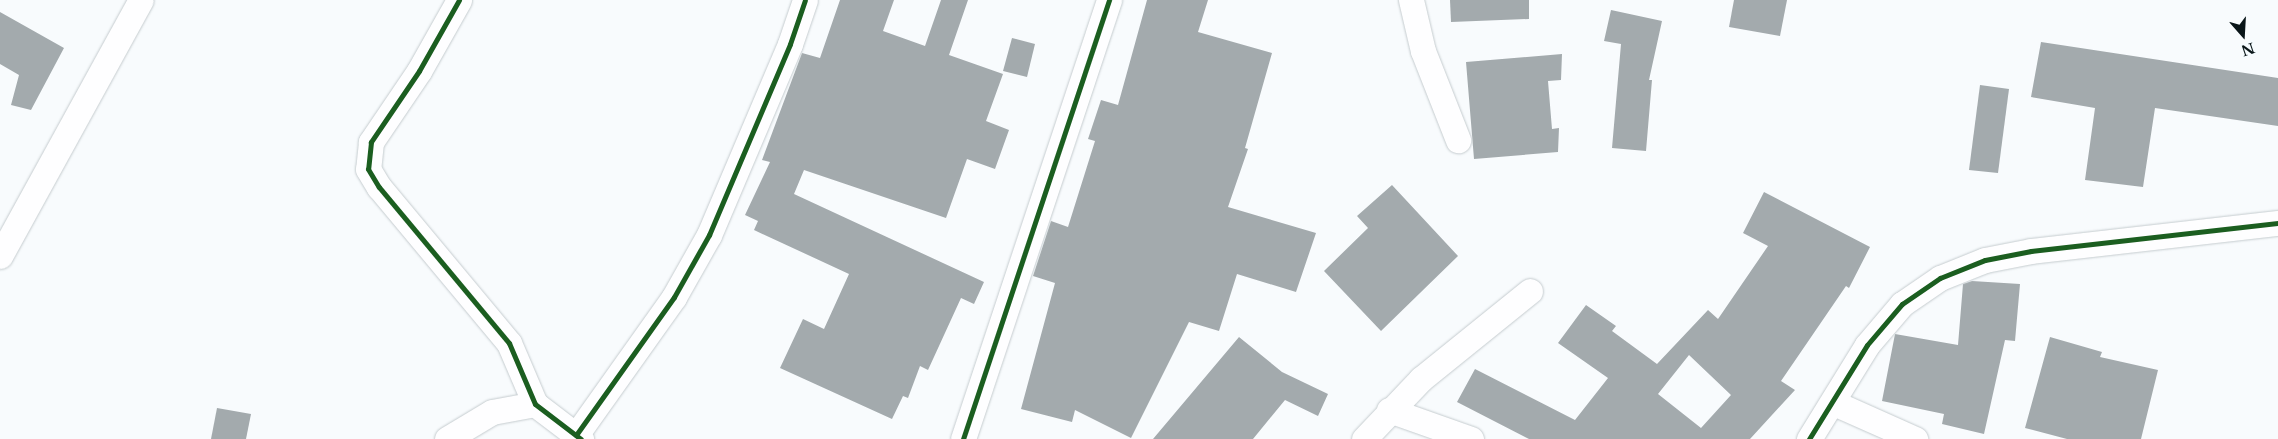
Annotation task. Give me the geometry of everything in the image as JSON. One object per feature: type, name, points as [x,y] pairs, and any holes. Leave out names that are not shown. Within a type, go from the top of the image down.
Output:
[{"type":"street","points":[[0,256],[141,0]]},
{"type":"street","points":[[459,0],[420,71],[371,142],[368,169],[379,187],[510,343],[535,404],[579,437],[674,297],[709,235],[790,44],[805,0]]},
{"type":"street","points":[[963,439],[1109,0]]},
{"type":"street","points":[[1410,0],[1423,51],[1458,140]]},
{"type":"street","points":[[1809,439],[1834,403],[1867,345],[1902,304],[1940,278],[1985,260],[2278,223]]},
{"type":"street","points":[[1364,439],[1389,410],[1421,378],[1530,291]]},
{"type":"street","points":[[1834,403],[1914,439]]},
{"type":"street","points":[[447,439],[492,412],[535,404]]},
{"type":"street","points":[[1389,410],[1472,439]]},
{"type":"building","points":[[840,0],[894,0],[883,31],[925,46],[941,0],[968,0],[949,55],[1003,74],[986,121],[1009,130],[995,169],[967,159],[946,218],[804,170],[794,194],[984,282],[974,304],[961,298],[928,370],[920,366],[908,398],[903,396],[892,419],[780,368],[803,319],[824,329],[849,274],[754,230],[758,221],[745,215],[770,162],[762,160],[802,53],[820,58]]},
{"type":"building","points":[[1147,0],[1208,0],[1198,32],[1272,53],[1245,148],[1248,149],[1228,207],[1316,233],[1296,292],[1237,274],[1219,331],[1189,322],[1131,438],[1075,410],[1072,422],[1021,409],[1055,283],[1033,276],[1051,221],[1068,227],[1095,141],[1088,139],[1101,100],[1118,105]]},
{"type":"building","points":[[1450,0],[1529,0],[1529,19],[1451,22]]},
{"type":"building","points":[[1734,0],[1787,0],[1780,36],[1729,27]]},
{"type":"building","points":[[1611,10],[1662,21],[1649,80],[1652,80],[1646,151],[1612,148],[1621,44],[1604,41]]},
{"type":"building","points":[[0,12],[64,48],[31,110],[11,105],[19,75],[0,64]]},
{"type":"building","points":[[1012,38],[1035,44],[1027,77],[1003,71]]},
{"type":"building","points":[[2041,42],[2278,78],[2278,126],[2155,108],[2143,187],[2085,180],[2095,108],[2031,97]]},
{"type":"building","points":[[1562,54],[1561,80],[1548,81],[1552,129],[1559,128],[1558,152],[1474,159],[1466,62]]},
{"type":"building","points":[[1980,85],[2009,89],[1998,173],[1969,170]]},
{"type":"building","points":[[1392,185],[1458,256],[1381,331],[1324,271],[1368,228],[1357,216]]},
{"type":"building","points":[[1764,192],[1870,247],[1849,288],[1846,286],[1781,381],[1795,390],[1750,439],[1529,439],[1457,402],[1475,369],[1575,420],[1608,378],[1558,343],[1586,305],[1616,326],[1612,331],[1657,364],[1708,310],[1718,319],[1768,246],[1743,233]],"holes":[[[1689,355],[1731,395],[1701,428],[1658,394]]]},
{"type":"building","points":[[1972,281],[2020,284],[2015,341],[2005,340],[1984,434],[1942,424],[1944,414],[1882,401],[1895,334],[1958,345],[1963,284]]},
{"type":"building","points":[[1239,337],[1282,372],[1328,394],[1318,416],[1285,400],[1253,439],[1153,439]]},
{"type":"building","points":[[2050,337],[2102,352],[2100,357],[2158,370],[2141,439],[2067,439],[2025,428]]},
{"type":"building","points":[[217,408],[251,414],[246,439],[211,439]]},
{"type":"cycle path","points":[[459,0],[419,71],[371,142],[368,169],[379,187],[509,343],[535,404],[581,439]]},
{"type":"cycle path","points":[[576,435],[674,297],[709,235],[790,44],[805,0]]},
{"type":"cycle path","points":[[963,439],[1109,0]]},
{"type":"cycle path","points":[[1809,439],[1867,345],[1902,304],[1940,278],[1985,260],[2031,251],[2278,223]]}]
